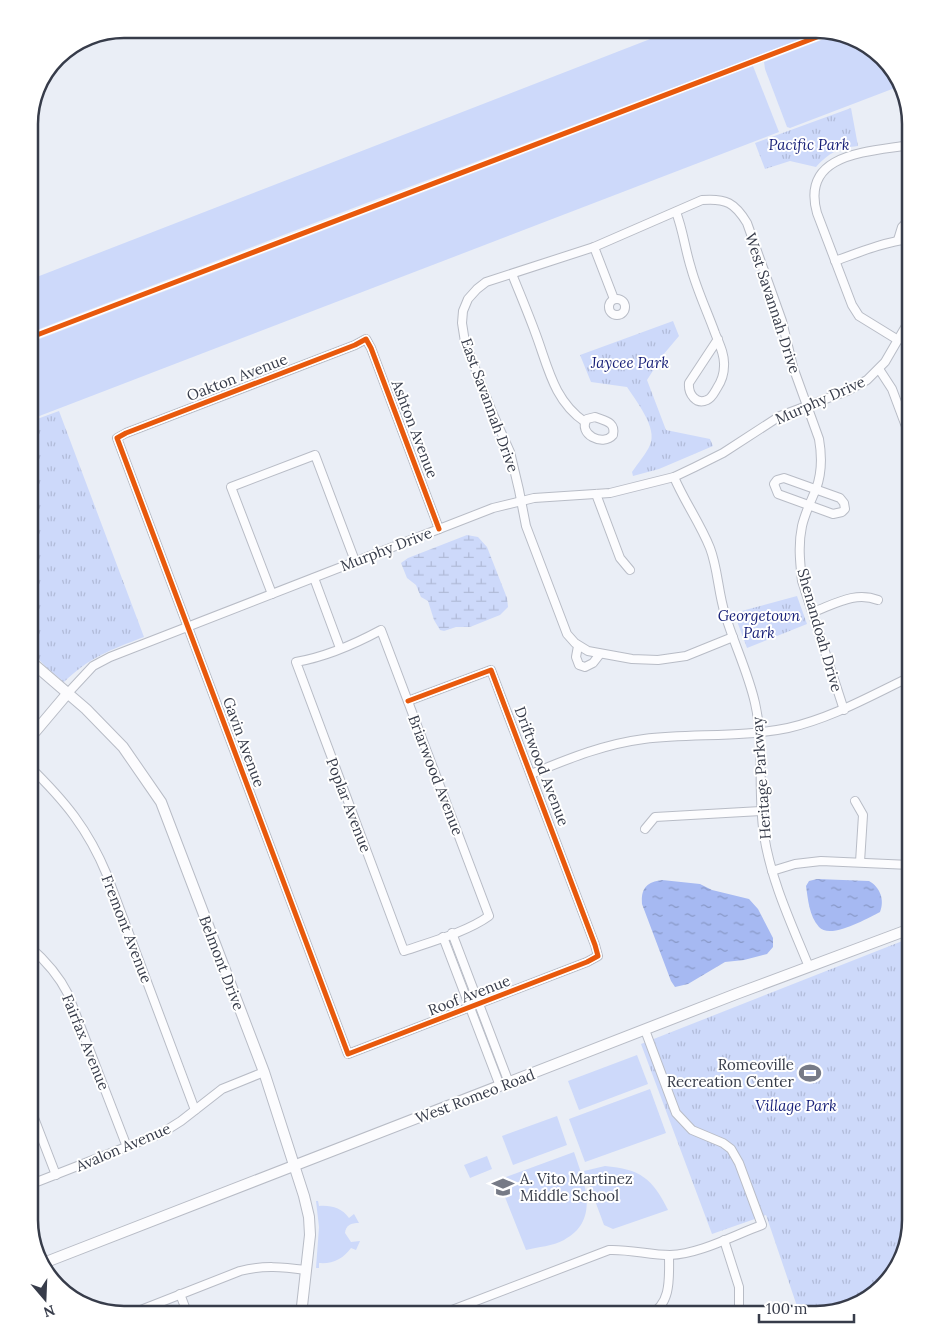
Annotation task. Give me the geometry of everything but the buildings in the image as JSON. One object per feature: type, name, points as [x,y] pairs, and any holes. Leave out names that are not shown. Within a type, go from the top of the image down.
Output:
[{"type":"main road","name":"Belmont Drive","points":[[38,668],[86,709],[123,747],[161,802],[264,1072],[309,1217],[310,1235],[302,1306]]},
{"type":"main road","name":"Murphy Drive","points":[[38,728],[67,694]]},
{"type":"main road","name":"West Romeo Road","points":[[48,1261],[902,932]]},
{"type":"street","points":[[898,340],[859,316],[852,306],[814,200],[814,189],[818,178],[825,168],[844,157],[902,146]]},
{"type":"street","name":"West Savannah Drive","points":[[594,247],[702,200],[718,198],[731,203],[740,211],[747,223],[782,321],[793,367],[808,405]]},
{"type":"street","points":[[676,212],[683,230],[691,268],[718,339],[723,354],[724,366],[721,382],[710,399],[698,400],[689,392],[690,383],[718,339]]},
{"type":"street","points":[[898,240],[902,227]]},
{"type":"street","points":[[835,261],[872,247],[902,240]]},
{"type":"street","points":[[594,247],[614,299]]},
{"type":"street","name":"East Savannah Drive","points":[[578,646],[571,640],[564,628],[526,526],[510,452],[492,412],[469,351],[462,323],[462,311],[468,298],[486,282],[594,247]]},
{"type":"street","points":[[512,274],[558,394],[570,410],[585,422]]},
{"type":"street","name":"Murphy Drive","points":[[67,694],[93,666],[110,657],[493,508],[521,500],[550,496],[596,494],[674,477],[723,453],[780,416],[855,388],[879,369],[890,355],[902,333]]},
{"type":"street","name":"Oakton Avenue","points":[[117,438],[355,345],[366,339]]},
{"type":"street","name":"Ashton Avenue","points":[[366,339],[439,529]]},
{"type":"street","points":[[879,369],[892,389],[902,416]]},
{"type":"street","name":"Shenandoah Drive","points":[[808,405],[821,450],[820,473],[816,489],[802,524],[799,542],[802,581],[844,710]]},
{"type":"street","name":"Gavin Avenue","points":[[117,438],[348,1054]]},
{"type":"street","points":[[272,594],[231,487],[314,455],[355,561]]},
{"type":"street","name":"Heritage Parkway","points":[[674,477],[711,549],[717,569],[723,606],[751,685],[760,732],[762,811],[765,841],[772,871],[810,967]]},
{"type":"street","points":[[784,478],[816,489],[840,498],[844,503],[845,509],[834,514],[809,506],[778,494],[774,484],[777,480],[784,478]]},
{"type":"street","points":[[596,494],[620,558],[630,570]]},
{"type":"street","points":[[314,578],[340,648]]},
{"type":"street","points":[[813,612],[857,596],[868,596],[878,600]]},
{"type":"street","name":"Briarwood Avenue","points":[[340,648],[381,630],[489,916],[482,921],[443,937]]},
{"type":"street","points":[[600,654],[593,663],[585,667],[579,665],[576,658],[578,646],[600,654],[632,659],[668,659],[695,653],[733,637]]},
{"type":"street","name":"Poplar Avenue","points":[[340,648],[308,660],[296,662],[404,951],[443,937]]},
{"type":"street","name":"Driftwood Avenue","points":[[408,701],[491,670],[598,956]]},
{"type":"street","points":[[531,774],[585,753],[625,742],[659,738],[744,735],[804,724],[844,710],[902,683]]},
{"type":"street","name":"Fremont Avenue","points":[[38,775],[74,813],[96,851],[195,1110]]},
{"type":"street","points":[[855,801],[863,816],[860,862]]},
{"type":"street","points":[[645,829],[655,817],[762,811]]},
{"type":"street","points":[[772,871],[806,862],[829,861],[902,865]]},
{"type":"street","points":[[452,933],[479,1004],[505,1085]]},
{"type":"street","points":[[443,937],[471,1008],[505,1085]]},
{"type":"street","name":"Roof Avenue","points":[[348,1054],[471,1008],[588,962],[598,956]]},
{"type":"street","name":"Fairfax Avenue","points":[[38,957],[57,974],[68,994],[127,1147]]},
{"type":"street","points":[[462,1306],[608,1250],[629,1250],[669,1255],[684,1253],[724,1240],[762,1224],[739,1162],[731,1150],[723,1143],[692,1130],[676,1113],[645,1030]]},
{"type":"street","name":"Avalon Avenue","points":[[38,1182],[162,1133],[222,1089],[264,1072]]},
{"type":"street","points":[[38,1128],[56,1175]]},
{"type":"street","points":[[724,1240],[739,1287],[739,1306]]},
{"type":"street","points":[[661,1306],[665,1301],[668,1286],[669,1255]]},
{"type":"street","points":[[150,1306],[240,1271],[257,1267],[276,1266],[306,1270]]},
{"type":"street","points":[[180,1294],[185,1306]]},
{"type":"green space","points":[[653,38],[805,38],[369,202],[38,330],[38,277]]},
{"type":"green space","points":[[825,39],[837,40],[868,55],[884,71],[894,88],[790,128],[787,127],[764,62]]},
{"type":"green space","points":[[753,66],[779,132],[38,417],[38,340]]},
{"type":"green space","name":"Pacific Park","points":[[851,108],[858,146],[835,152],[816,167],[790,161],[765,169],[755,143]]},
{"type":"green space","name":"Jaycee Park","points":[[673,321],[679,336],[663,355],[647,380],[666,430],[710,439],[713,446],[659,469],[633,476],[632,472],[650,445],[652,438],[649,423],[627,387],[591,382],[580,355]]},
{"type":"green space","points":[[59,411],[144,637],[92,660],[64,682],[38,659],[38,419]]},
{"type":"green space","points":[[467,535],[478,537],[487,547],[507,598],[508,607],[500,615],[470,627],[440,630],[434,620],[428,601],[421,597],[416,585],[407,578],[401,563],[408,558]]},
{"type":"green space","name":"Georgetown Park","points":[[797,596],[807,624],[747,648],[734,613]]},
{"type":"green space","name":"Village Park","points":[[902,941],[901,1231],[899,1242],[890,1263],[884,1273],[868,1289],[837,1304],[797,1306],[766,1215],[712,1234],[641,1044]]},
{"type":"green space","points":[[637,1055],[648,1084],[579,1110],[568,1081]]},
{"type":"green space","points":[[650,1089],[666,1133],[585,1162],[569,1119]]},
{"type":"green space","points":[[557,1116],[567,1145],[513,1165],[502,1136]]},
{"type":"green space","points":[[574,1152],[587,1200],[583,1222],[575,1232],[560,1242],[526,1250],[501,1187],[506,1177]]},
{"type":"green space","points":[[487,1156],[492,1169],[470,1178],[464,1165]]},
{"type":"green space","points":[[605,1166],[617,1167],[644,1177],[656,1190],[668,1210],[613,1229],[604,1225],[584,1171]]},
{"type":"green space","points":[[316,1201],[318,1201],[319,1206],[328,1206],[340,1210],[349,1218],[354,1214],[359,1223],[349,1225],[345,1233],[351,1242],[360,1241],[356,1250],[351,1248],[337,1260],[329,1263],[319,1263],[319,1268],[316,1268],[319,1227]]},
{"type":"water","points":[[817,879],[869,881],[879,890],[882,898],[880,912],[840,930],[824,930],[819,927],[813,918],[806,886],[809,881]]},
{"type":"water","points":[[662,880],[700,884],[712,890],[749,899],[758,909],[773,938],[773,947],[767,954],[744,960],[725,962],[688,984],[675,987],[671,981],[642,904],[642,894],[646,887],[652,882]]},
{"type":"cycle path","points":[[38,335],[814,38]]},
{"type":"cycle path","points":[[408,701],[491,670],[598,956],[587,962],[348,1054],[117,438],[355,345],[366,339],[439,529]]},
{"type":"place","name":"Romeoville Recreation Center","points":[[810,1073]]},
{"type":"place","name":"A. Vito Martinez Middle School","points":[[503,1187]]}]
